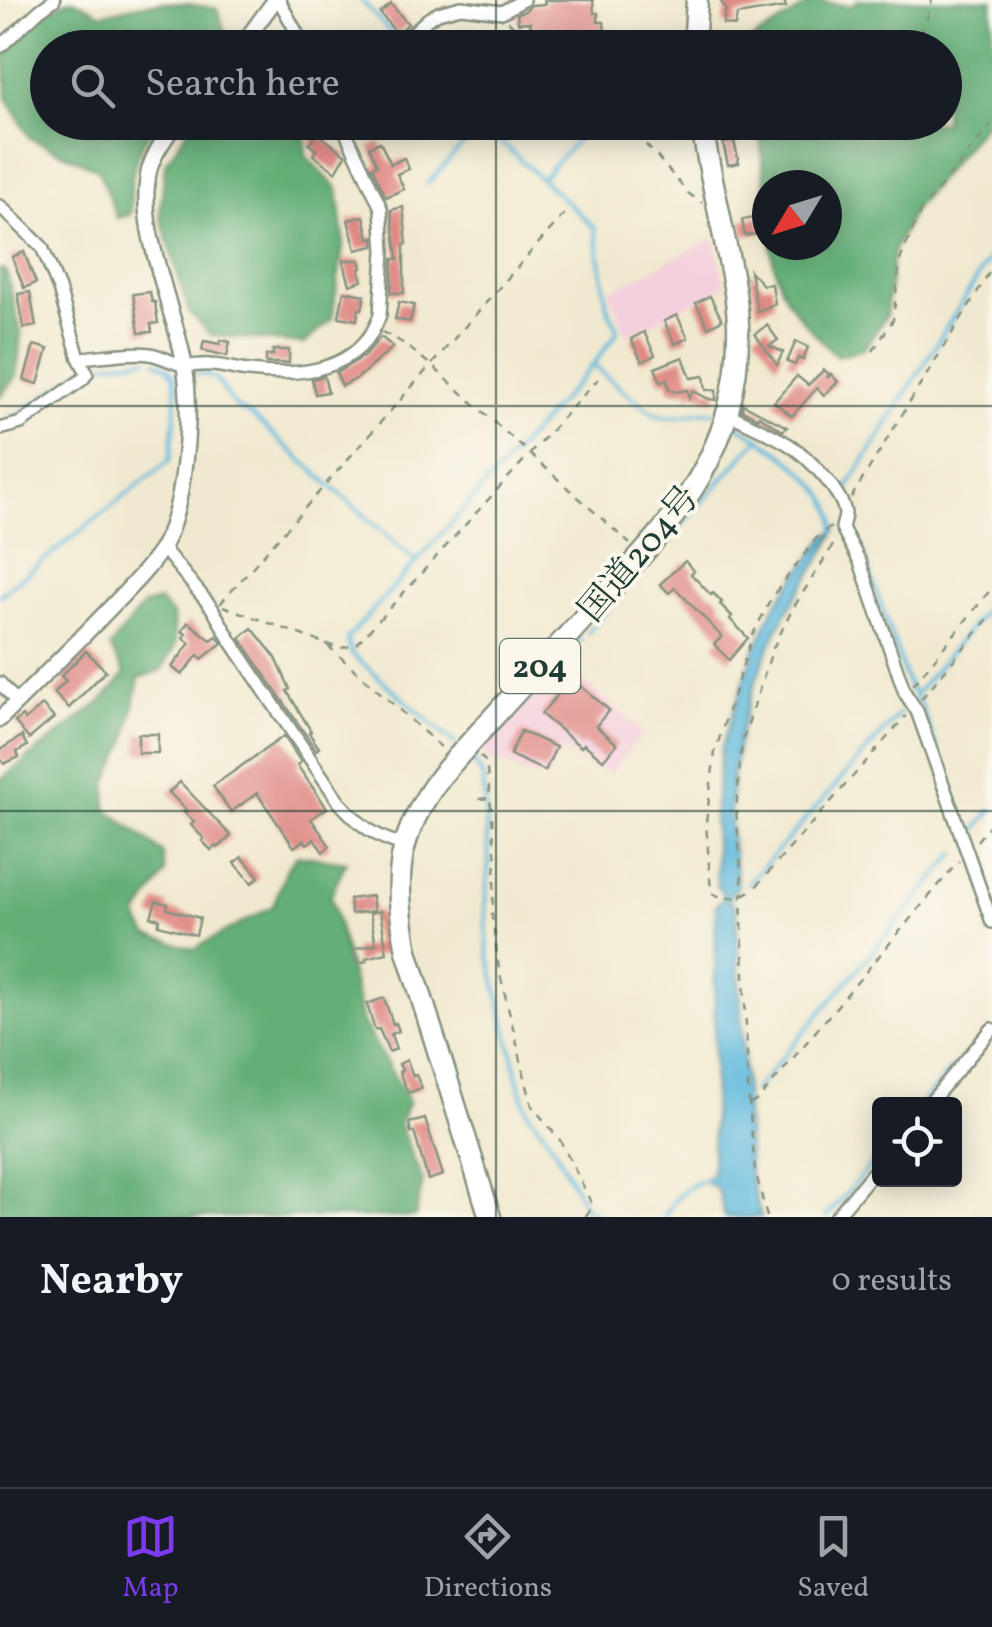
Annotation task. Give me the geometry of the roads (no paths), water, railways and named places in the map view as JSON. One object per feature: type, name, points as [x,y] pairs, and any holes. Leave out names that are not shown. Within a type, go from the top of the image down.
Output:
[{"type":"highway","points":[[695,30],[696,0]]},
{"type":"highway","name":"国道204号","points":[[490,1217],[407,950],[400,895],[404,845],[425,798],[462,752],[667,527],[699,480],[728,413],[738,325],[735,291],[705,140]]},
{"type":"street","points":[[0,47],[54,0]]},
{"type":"street","points":[[254,30],[277,0],[294,30]]},
{"type":"street","points":[[418,30],[438,14],[460,7],[502,12],[522,0]]},
{"type":"street","points":[[0,718],[140,577],[162,547],[172,520],[182,468],[187,389],[185,366],[151,239],[146,198],[149,171],[164,140]]},
{"type":"street","points":[[83,365],[148,354],[185,366],[286,372],[330,367],[347,360],[365,344],[380,315],[384,251],[381,208],[349,140]]},
{"type":"street","points":[[0,206],[42,248],[83,365],[83,379],[21,423],[0,429]]},
{"type":"street","points":[[728,413],[802,454],[834,491],[904,692],[918,701],[971,845],[992,922]]},
{"type":"street","points":[[162,547],[215,606],[230,641],[340,803],[362,826],[384,840],[404,845]]},
{"type":"street","points":[[0,683],[17,702]]},
{"type":"street","points":[[935,1097],[992,1029]]},
{"type":"street","points":[[836,1217],[872,1174]]},
{"type":"water","points":[[836,530],[765,656],[747,707],[735,759],[730,811],[738,888],[730,894],[730,902],[736,908],[749,1174],[761,1217],[724,1217],[720,1195],[715,1186],[707,1184],[706,1178],[712,1174],[716,905],[723,899],[717,886],[714,820],[721,748],[774,607],[826,537]]},
{"type":"waterway","points":[[361,0],[388,30]]},
{"type":"waterway","points":[[427,184],[467,140]]},
{"type":"waterway","points":[[455,744],[352,654],[347,639],[593,365],[617,327],[607,307],[595,228],[498,140]]},
{"type":"waterway","points":[[542,178],[577,140]]},
{"type":"waterway","points":[[842,497],[992,254]]},
{"type":"waterway","points":[[0,422],[16,417],[90,365],[147,359]]},
{"type":"waterway","points":[[0,595],[170,460],[176,384],[171,372],[156,361]]},
{"type":"waterway","points":[[593,365],[658,415],[715,412]]},
{"type":"waterway","points":[[196,374],[216,380],[238,408],[252,416],[417,562]]},
{"type":"waterway","points":[[734,424],[782,454],[815,483],[834,515],[834,531]]},
{"type":"waterway","points":[[661,548],[760,437]]},
{"type":"waterway","points":[[848,523],[864,555],[908,685],[921,705],[992,898]]},
{"type":"waterway","points":[[588,632],[650,560]]},
{"type":"waterway","points":[[916,694],[992,601]]},
{"type":"waterway","points":[[567,656],[581,639]]},
{"type":"waterway","points":[[748,884],[900,713]]},
{"type":"waterway","points":[[474,761],[483,777],[489,861],[485,908],[488,952],[523,1098],[586,1209],[601,1217]]},
{"type":"waterway","points":[[970,837],[992,810]]},
{"type":"waterway","points":[[754,1091],[956,853]]},
{"type":"waterway","points":[[927,1097],[954,1066]]},
{"type":"waterway","points":[[826,1217],[872,1163]]},
{"type":"waterway","points":[[664,1217],[682,1192],[710,1179]]}]
